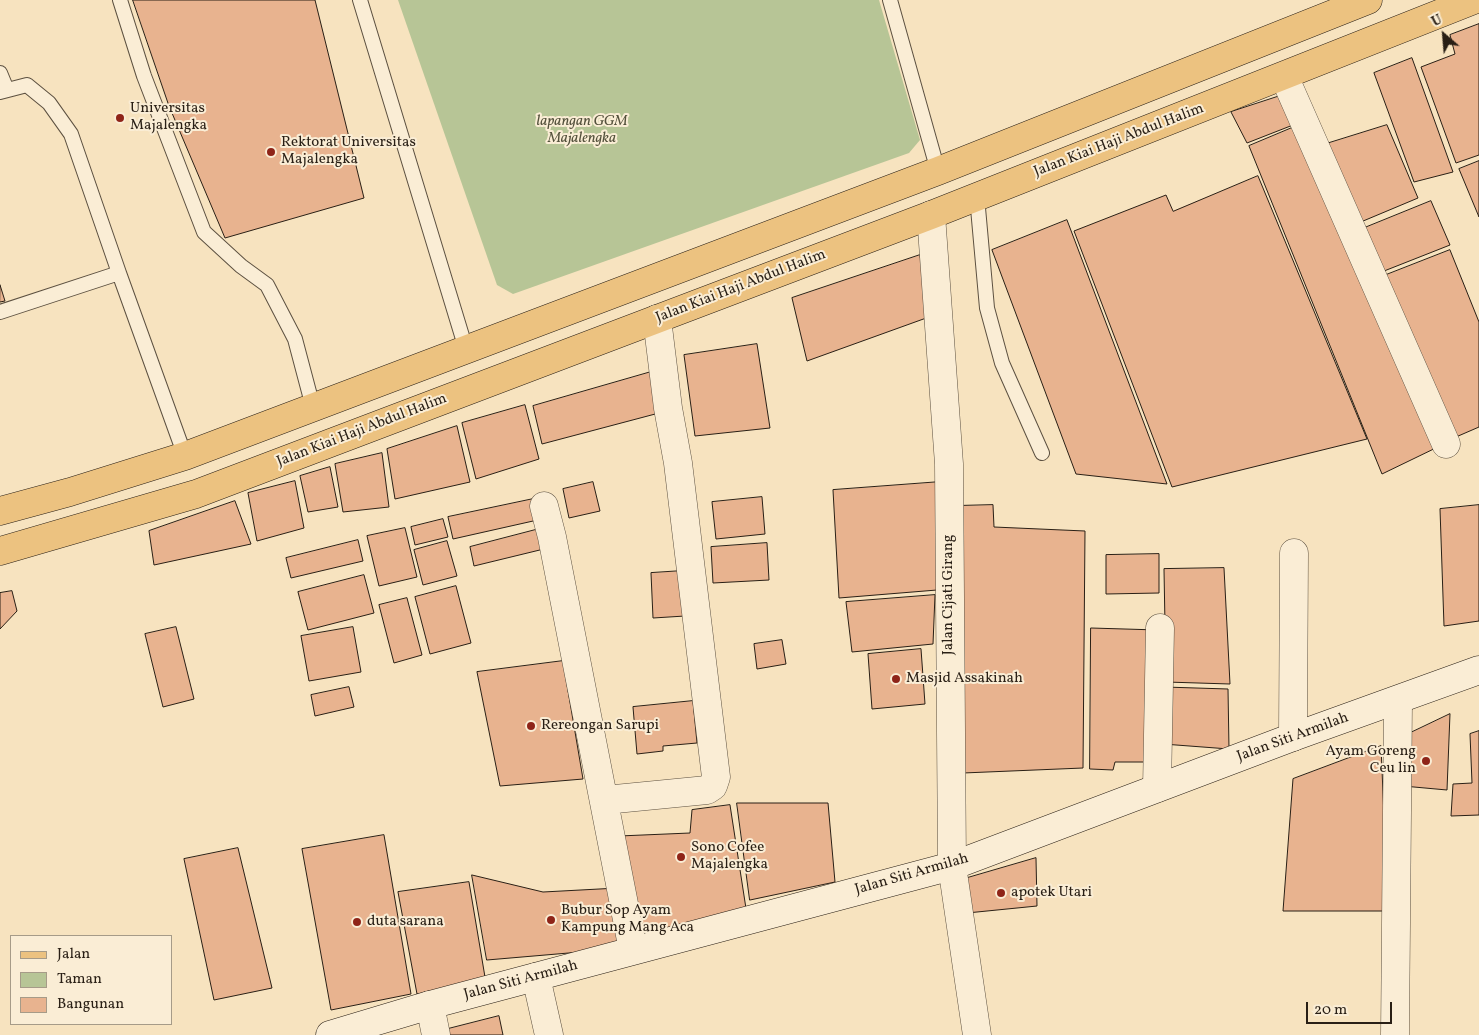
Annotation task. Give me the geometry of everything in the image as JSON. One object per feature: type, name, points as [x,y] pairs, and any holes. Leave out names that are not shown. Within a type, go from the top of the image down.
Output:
[{"type":"main road","points":[[0,511],[70,492],[185,456],[312,406],[938,171],[1324,8],[1368,0]]},
{"type":"main road","name":"Jalan Kiai Haji Abdul Halim","points":[[0,550],[196,494],[931,215],[1474,0]]},
{"type":"main road","points":[[185,456],[196,494]]},
{"type":"street","points":[[1284,76],[1446,444]]},
{"type":"street","name":"Jalan Cijati Girang","points":[[931,215],[949,464],[952,866],[977,1035]]},
{"type":"street","points":[[605,800],[707,790],[713,786],[716,777],[678,464],[668,408],[657,319]]},
{"type":"street","points":[[544,506],[605,800],[633,950]]},
{"type":"street","points":[[1294,553],[1294,737]]},
{"type":"street","points":[[1157,788],[1160,628]]},
{"type":"street","name":"Jalan Siti Armilah","points":[[330,1035],[430,1005],[952,866],[1294,737],[1479,670]]},
{"type":"street","points":[[1395,1035],[1398,700]]},
{"type":"street","points":[[536,977],[549,1035]]},
{"type":"street","points":[[430,1005],[436,1035]]},
{"type":"lane","points":[[120,0],[144,76],[204,232],[241,266],[267,285],[295,339],[312,406]]},
{"type":"lane","points":[[360,0],[466,349]]},
{"type":"lane","points":[[890,0],[938,171]]},
{"type":"lane","points":[[0,73],[3,91],[27,85],[49,103],[71,134],[185,456]]},
{"type":"lane","points":[[977,197],[987,308],[1002,363],[1042,453]]},
{"type":"lane","points":[[0,312],[119,273]]},
{"type":"green space","name":"lapangan GGM Majalengka","points":[[398,0],[879,0],[920,140],[909,153],[513,294],[497,285]]},
{"type":"building","name":"Rektorat Universitas Majalengka","points":[[133,0],[315,0],[364,198],[225,238],[169,106]]},
{"type":"building","points":[[1479,24],[1479,155],[1456,163],[1421,67],[1455,54],[1450,35]]},
{"type":"building","points":[[1412,58],[1453,172],[1414,182],[1374,73]]},
{"type":"building","points":[[1280,96],[1293,125],[1247,143],[1231,112]]},
{"type":"building","points":[[1299,125],[1444,444],[1382,474],[1249,146]]},
{"type":"building","points":[[1387,125],[1418,198],[1356,224],[1326,144]]},
{"type":"building","points":[[1479,161],[1479,217],[1459,169]]},
{"type":"building","points":[[1258,176],[1367,439],[1172,487],[1074,231],[1166,195],[1173,211]]},
{"type":"building","points":[[1431,201],[1450,245],[1379,273],[1362,229]]},
{"type":"building","points":[[1067,220],[1167,484],[1076,474],[992,250]]},
{"type":"building","points":[[1450,250],[1479,322],[1479,427],[1449,440],[1381,277]]},
{"type":"building","points":[[920,255],[929,317],[807,361],[792,298]]},
{"type":"building","points":[[0,285],[5,301],[0,302]]},
{"type":"building","points":[[757,344],[770,428],[695,436],[684,355]]},
{"type":"building","points":[[651,372],[659,413],[542,444],[533,406]]},
{"type":"building","points":[[525,405],[539,459],[476,479],[462,423]]},
{"type":"building","points":[[457,426],[470,482],[395,499],[387,449]]},
{"type":"building","points":[[382,453],[389,507],[343,512],[335,464]]},
{"type":"building","points":[[330,467],[338,507],[308,512],[300,476]]},
{"type":"building","points":[[295,481],[304,528],[257,541],[248,493]]},
{"type":"building","points":[[593,482],[600,511],[569,518],[563,489]]},
{"type":"building","points":[[940,482],[937,590],[839,598],[833,490]]},
{"type":"building","points":[[762,497],[765,534],[716,539],[712,502]]},
{"type":"building","points":[[538,498],[542,519],[453,539],[448,517]]},
{"type":"building","points":[[235,501],[251,544],[154,565],[149,531]]},
{"type":"building","points":[[993,505],[994,527],[1085,531],[1083,768],[963,773],[955,506]]},
{"type":"building","points":[[1479,505],[1479,621],[1444,626],[1440,509]]},
{"type":"building","points":[[443,519],[448,537],[415,545],[411,527]]},
{"type":"building","points":[[405,528],[417,577],[379,586],[367,536]]},
{"type":"building","points":[[543,528],[548,548],[474,566],[470,547]]},
{"type":"building","points":[[358,540],[363,561],[291,578],[286,558]]},
{"type":"building","points":[[447,541],[457,576],[423,585],[414,550]]},
{"type":"building","points":[[767,543],[769,580],[713,583],[711,547]]},
{"type":"building","points":[[1159,554],[1159,593],[1106,594],[1106,555]]},
{"type":"building","points":[[1224,568],[1230,684],[1166,682],[1164,569]]},
{"type":"building","points":[[682,571],[685,616],[653,618],[651,573]]},
{"type":"building","points":[[364,575],[374,613],[308,630],[298,592]]},
{"type":"building","points":[[456,586],[471,643],[430,654],[415,597]]},
{"type":"building","points":[[12,591],[17,611],[0,629],[0,593]]},
{"type":"building","points":[[935,595],[933,644],[852,652],[846,602]]},
{"type":"building","points":[[407,598],[422,655],[394,663],[379,605]]},
{"type":"building","points":[[176,627],[194,699],[163,707],[145,634]]},
{"type":"building","points":[[353,627],[361,672],[309,681],[301,636]]},
{"type":"building","points":[[1091,628],[1158,630],[1155,762],[1115,762],[1113,770],[1090,769]]},
{"type":"building","points":[[782,640],[786,664],[757,669],[754,644]]},
{"type":"building","name":"Masjid Assakinah","points":[[921,649],[925,704],[872,709],[868,654]]},
{"type":"building","name":"Rereongan Sarupi","points":[[563,661],[583,779],[500,786],[477,672]]},
{"type":"building","points":[[349,687],[354,707],[315,716],[311,695]]},
{"type":"building","points":[[1164,687],[1228,689],[1229,749],[1163,744]]},
{"type":"building","points":[[693,701],[697,743],[663,746],[663,751],[637,754],[633,707]]},
{"type":"building","name":"Ayam Goreng Ceu lin","points":[[1450,714],[1447,790],[1403,786],[1404,736]]},
{"type":"building","points":[[1479,731],[1479,815],[1451,816],[1453,784],[1472,783],[1470,734]]},
{"type":"building","points":[[1381,746],[1388,911],[1283,911],[1293,779]]},
{"type":"building","points":[[737,803],[828,803],[835,882],[750,900]]},
{"type":"building","name":"Sono Cofee Majalengka","points":[[730,805],[747,915],[658,930],[636,923],[619,836],[690,833],[692,810]]},
{"type":"building","name":"duta sarana","points":[[384,835],[411,994],[331,1010],[302,849]]},
{"type":"building","points":[[238,848],[272,988],[214,1000],[184,859]]},
{"type":"building","name":"apotek Utari","points":[[1036,858],[1037,906],[967,913],[964,879]]},
{"type":"building","name":"Bubur Sop Ayam Kampung Mang Aca","points":[[472,875],[543,892],[618,888],[627,948],[487,960]]},
{"type":"building","points":[[469,882],[486,983],[417,994],[398,892]]},
{"type":"building","points":[[499,1016],[503,1035],[445,1035],[444,1030]]},
{"type":"place","name":"Universitas Majalengka","points":[[120,118]]},
{"type":"place","name":"Rektorat Universitas Majalengka","points":[[271,152]]},
{"type":"place","name":"Masjid Assakinah","points":[[896,679]]},
{"type":"place","name":"Rereongan Sarupi","points":[[531,726]]},
{"type":"place","name":"Ayam Goreng Ceu lin","points":[[1426,761]]},
{"type":"place","name":"Sono Cofee Majalengka","points":[[681,857]]},
{"type":"place","name":"apotek Utari","points":[[1001,893]]},
{"type":"place","name":"Bubur Sop Ayam Kampung Mang Aca","points":[[551,920]]},
{"type":"place","name":"duta sarana","points":[[357,922]]}]
